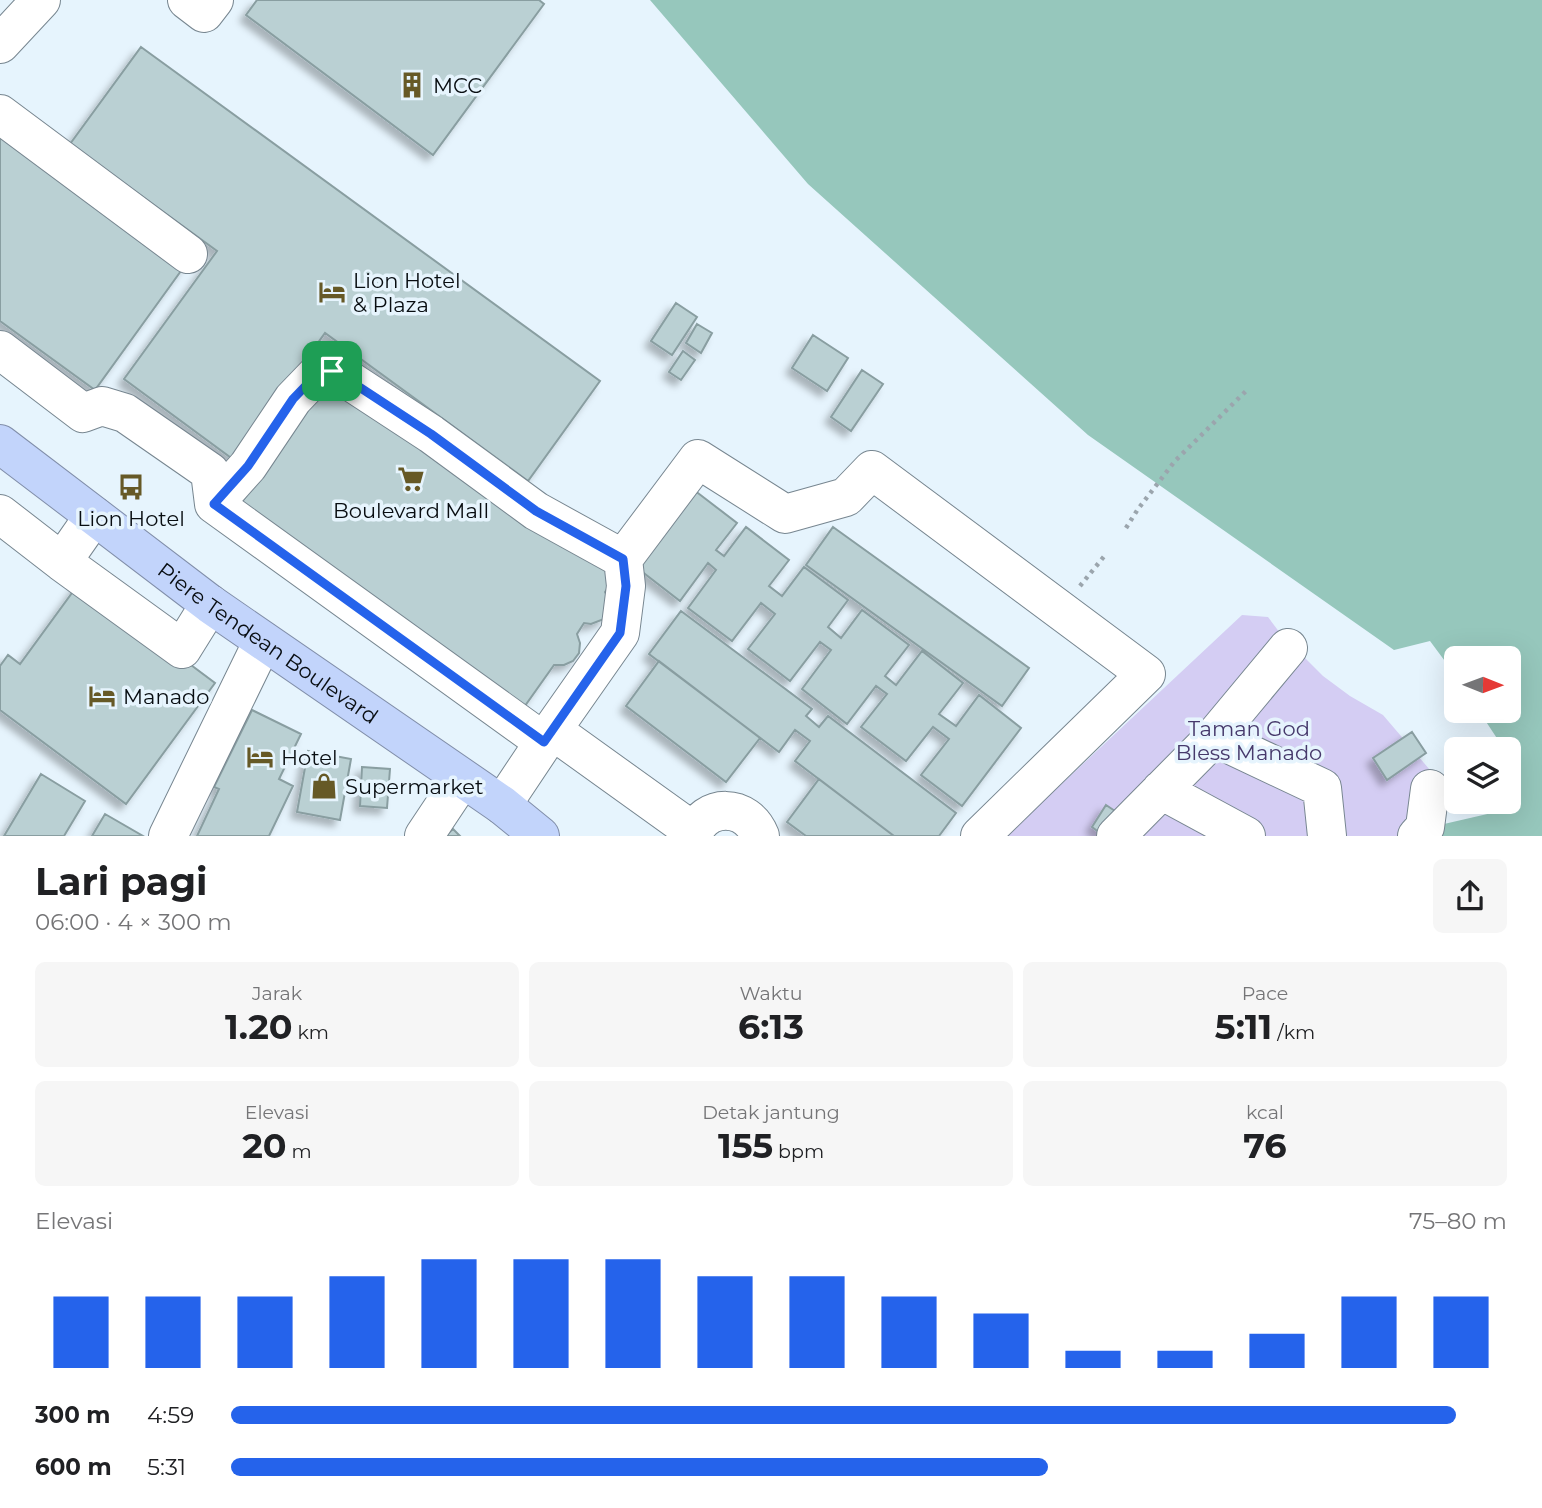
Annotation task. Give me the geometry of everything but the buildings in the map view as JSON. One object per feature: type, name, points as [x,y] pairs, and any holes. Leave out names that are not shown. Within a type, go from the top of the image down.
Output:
[{"type":"highway","name":"Piere Tendean Boulevard","points":[[0,444],[210,604],[502,805],[540,836]]},
{"type":"street","points":[[0,44],[41,0]]},
{"type":"street","points":[[187,0],[204,13],[214,0]]},
{"type":"street","points":[[0,114],[188,254]]},
{"type":"street","points":[[0,350],[83,413],[102,406],[125,413],[210,472],[214,504],[693,834],[707,816],[727,811],[747,817],[760,836]]},
{"type":"street","points":[[214,504],[248,466],[293,399],[319,372],[332,371],[431,434],[536,511],[623,559]]},
{"type":"street","points":[[502,805],[620,633],[626,586],[623,559],[698,459],[785,514],[846,497],[872,470],[1146,674],[981,836]]},
{"type":"street","points":[[0,514],[182,649],[210,604]]},
{"type":"street","points":[[62,562],[94,516]]},
{"type":"street","points":[[168,836],[264,640]]},
{"type":"street","points":[[1116,836],[1214,737],[1288,648]]},
{"type":"street","points":[[1214,737],[1322,788],[1327,836]]},
{"type":"street","points":[[424,836],[462,779]]},
{"type":"street","points":[[1417,836],[1425,827],[1430,789]]},
{"type":"street","points":[[1161,790],[1246,836]]},
{"type":"path","points":[[1126,528],[1175,461],[1246,391]]},
{"type":"path","points":[[1061,611],[1106,554]]},
{"type":"green space","name":"Taman God Bless Manado","points":[[1242,615],[1268,617],[1280,633],[1323,676],[1383,715],[1430,770],[1437,814],[1420,836],[1006,836]]},
{"type":"shaded area","points":[[650,0],[1542,0],[1542,836],[1432,836],[1444,824],[1487,814],[1521,814],[1521,737],[1496,737],[1487,723],[1521,723],[1521,646],[1444,646],[1444,660],[1430,641],[1394,650],[1088,435],[808,184]]},
{"type":"place","name":"MCC","points":[[412,85]]},
{"type":"place","name":"Lion Hotel & Plaza","points":[[332,292]]},
{"type":"place","name":"Boulevard Mall","points":[[411,479]]},
{"type":"place","name":"Lion Hotel","points":[[131,487]]},
{"type":"place","name":"Manado","points":[[102,696]]},
{"type":"place","name":"Hotel","points":[[260,757]]},
{"type":"place","name":"Supermarket","points":[[324,786]]},
{"type":"route","points":[[332,371],[431,434],[536,511],[623,559],[626,586],[620,633],[544,742],[214,504],[248,466],[293,399],[319,372],[332,371]]}]
